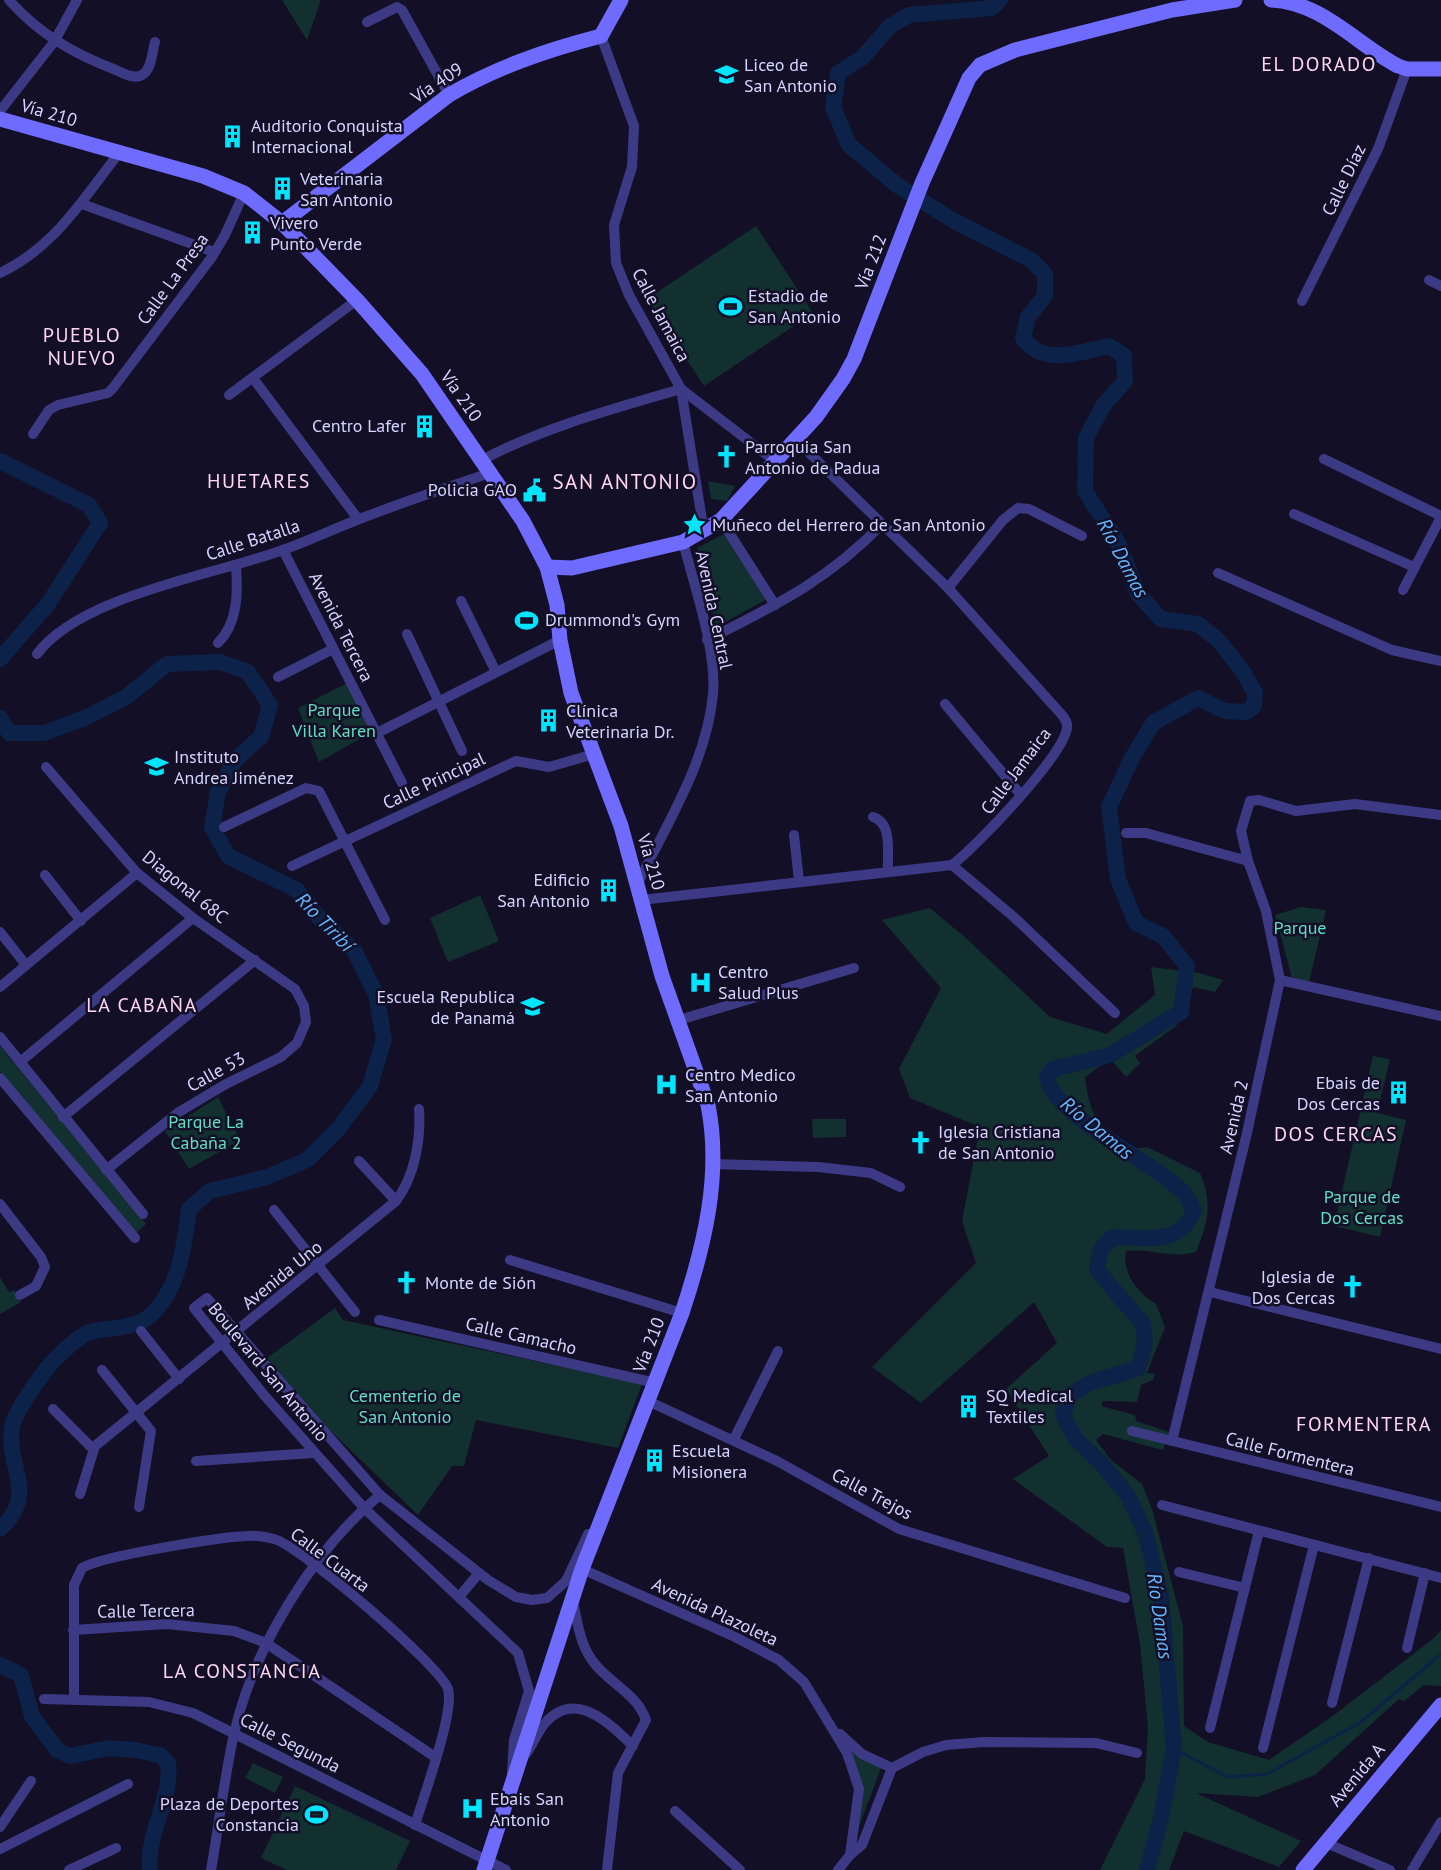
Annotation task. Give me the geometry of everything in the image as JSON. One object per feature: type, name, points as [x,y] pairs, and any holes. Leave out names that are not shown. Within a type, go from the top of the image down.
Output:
[{"type":"main road","points":[[601,36],[621,0]]},
{"type":"main road","name":"Vía 212","points":[[547,567],[572,568],[683,542],[704,532],[721,520],[816,417],[854,359],[922,183],[969,78],[980,65],[1015,50],[1138,18],[1208,2],[1235,0]]},
{"type":"main road","points":[[1271,0],[1280,0],[1322,15],[1387,60],[1407,69],[1441,69]]},
{"type":"main road","name":"Vía 409","points":[[282,223],[449,95],[478,78],[519,60],[601,36]]},
{"type":"main road","name":"Vía 210","points":[[0,119],[203,176],[244,193],[282,223],[357,300],[422,374],[523,521],[547,567],[557,605],[560,640],[571,693],[621,826],[662,976],[708,1105],[713,1127],[714,1164],[702,1246],[682,1313],[656,1383],[582,1569],[485,1866]]},
{"type":"main road","name":"Avenida A","points":[[1303,1870],[1441,1705]]},
{"type":"street","points":[[9,0],[54,42],[134,77],[144,74],[148,69],[155,42]]},
{"type":"street","points":[[0,111],[54,42],[77,0]]},
{"type":"street","points":[[367,21],[392,8],[397,7],[402,10],[449,95]]},
{"type":"street","name":"Calle Jamaica","points":[[601,36],[634,126],[632,167],[614,225],[616,264],[629,295],[681,389],[776,462]]},
{"type":"street","name":"Calle Díaz","points":[[1302,301],[1378,149],[1407,69]]},
{"type":"street","points":[[0,273],[32,256],[82,204],[119,153]]},
{"type":"street","name":"Calle La Presa","points":[[33,434],[49,410],[58,405],[108,393],[113,388],[214,252],[244,193]]},
{"type":"street","points":[[82,204],[214,252]]},
{"type":"street","points":[[1429,280],[1441,286]]},
{"type":"street","points":[[229,394],[254,378],[357,300]]},
{"type":"street","points":[[254,378],[358,519]]},
{"type":"street","name":"Calle Batalla","points":[[37,654],[48,638],[86,615],[198,574],[236,566],[283,550],[486,466],[513,444],[596,414],[681,389]]},
{"type":"street","name":"Avenida Central","points":[[681,389],[704,532]]},
{"type":"street","name":"Calle Jamaica","points":[[796,440],[948,588],[1067,722],[1067,730],[1051,756],[1004,817],[970,851],[952,865]]},
{"type":"street","points":[[1323,459],[1441,517],[1402,590]]},
{"type":"street","points":[[948,588],[1003,520],[1018,508],[1029,509],[1082,536]]},
{"type":"street","points":[[1294,514],[1414,567]]},
{"type":"street","points":[[721,520],[775,605]]},
{"type":"street","points":[[707,640],[813,584],[851,555],[882,524]]},
{"type":"street","name":"Avenida Central","points":[[637,885],[693,770],[706,732],[713,693],[707,640],[683,542]]},
{"type":"street","name":"Avenida Tercera","points":[[283,550],[402,783]]},
{"type":"street","points":[[218,643],[227,634],[233,617],[237,589],[236,566]]},
{"type":"street","points":[[1218,573],[1392,650],[1441,661]]},
{"type":"street","points":[[461,601],[496,672]]},
{"type":"street","points":[[407,634],[437,704],[462,751]]},
{"type":"street","points":[[377,733],[560,640]]},
{"type":"street","points":[[278,677],[333,649]]},
{"type":"street","points":[[945,704],[1021,795]]},
{"type":"street","name":"Calle Principal","points":[[292,866],[516,761],[549,766],[594,754]]},
{"type":"street","name":"Diagonal 68C","points":[[46,767],[137,873],[193,918],[295,989],[304,1006],[306,1022]]},
{"type":"street","points":[[224,827],[306,788],[319,791],[342,841],[385,920]]},
{"type":"street","name":"Avenida 2","points":[[1172,1441],[1271,1034],[1280,980],[1266,911],[1248,861],[1241,831],[1250,801],[1259,800],[1296,811],[1355,804],[1441,815]]},
{"type":"street","points":[[873,817],[880,819],[887,827],[888,871]]},
{"type":"street","points":[[1126,833],[1146,833],[1248,861]]},
{"type":"street","points":[[794,835],[799,881]]},
{"type":"street","points":[[641,900],[952,865],[1015,918],[1115,1013]]},
{"type":"street","points":[[0,987],[137,873]]},
{"type":"street","points":[[45,875],[81,921]]},
{"type":"street","points":[[20,1062],[193,918]]},
{"type":"street","points":[[0,932],[26,965]]},
{"type":"street","points":[[63,1116],[255,960]]},
{"type":"street","points":[[679,1020],[854,968]]},
{"type":"street","points":[[1280,980],[1441,1016]]},
{"type":"street","name":"Calle 53","points":[[106,1170],[179,1112],[226,1084],[281,1057],[297,1043],[306,1022]]},
{"type":"street","points":[[0,1037],[143,1214]]},
{"type":"street","points":[[0,1078],[4,1093],[135,1238]]},
{"type":"street","name":"Avenida Uno","points":[[93,1449],[396,1201],[405,1189],[412,1170],[420,1128],[419,1109]]},
{"type":"street","points":[[358,1161],[396,1201]]},
{"type":"street","points":[[714,1164],[818,1167],[871,1173],[900,1187]]},
{"type":"street","points":[[0,1204],[41,1257],[45,1267],[36,1286],[20,1295]]},
{"type":"street","points":[[274,1210],[355,1312]]},
{"type":"street","points":[[510,1260],[682,1313]]},
{"type":"street","points":[[1210,1292],[1441,1349]]},
{"type":"street","name":"Boulevard San Antonio","points":[[511,1785],[513,1746],[529,1691],[518,1653],[364,1508],[221,1345],[194,1310],[205,1298],[380,1495],[479,1573],[516,1597],[532,1600],[547,1598],[566,1581],[596,1518],[609,1500]]},
{"type":"street","name":"Calle Camacho","points":[[379,1320],[656,1383]]},
{"type":"street","points":[[141,1331],[179,1379]]},
{"type":"street","points":[[734,1440],[778,1351]]},
{"type":"street","points":[[102,1370],[151,1431],[139,1507]]},
{"type":"street","name":"Calle Trejos","points":[[648,1401],[734,1440],[899,1529],[1125,1598]]},
{"type":"street","points":[[53,1409],[93,1449],[80,1494]]},
{"type":"street","name":"Calle Formentera","points":[[1132,1431],[1441,1507]]},
{"type":"street","points":[[196,1461],[314,1453]]},
{"type":"street","points":[[211,1870],[235,1732],[266,1643],[314,1565],[364,1508],[380,1495]]},
{"type":"street","points":[[1162,1505],[1441,1578]]},
{"type":"street","points":[[1210,1728],[1259,1531]]},
{"type":"street","name":"Calle Cuarta","points":[[74,1700],[75,1581],[79,1572],[87,1565],[248,1536],[280,1541],[314,1565],[429,1664],[445,1682],[449,1705],[415,1826]]},
{"type":"street","points":[[1263,1748],[1314,1545]]},
{"type":"street","points":[[1332,1703],[1369,1558]]},
{"type":"street","name":"Avenida Plazoleta","points":[[582,1569],[779,1660],[804,1682],[835,1730],[855,1772],[859,1789],[850,1855]]},
{"type":"street","points":[[1179,1572],[1245,1588]]},
{"type":"street","points":[[459,1597],[479,1573]]},
{"type":"street","points":[[1407,1648],[1425,1574]]},
{"type":"street","points":[[572,1599],[582,1645],[595,1665],[628,1693],[644,1713],[645,1725],[618,1773],[607,1870]]},
{"type":"street","name":"Calle Tercera","points":[[73,1630],[186,1624],[227,1629],[266,1643],[435,1757]]},
{"type":"street","name":"Calle Segunda","points":[[44,1699],[162,1704],[193,1713],[235,1732],[415,1826],[485,1866],[506,1870]]},
{"type":"street","points":[[516,1769],[546,1722],[568,1709],[584,1708],[602,1718],[633,1746]]},
{"type":"street","points":[[835,1730],[862,1754],[892,1768]]},
{"type":"street","points":[[838,1870],[862,1845],[892,1768],[923,1752],[946,1745],[975,1743],[1096,1743],[1137,1753]]},
{"type":"street","points":[[0,1827],[31,1781]]},
{"type":"street","points":[[0,1849],[128,1784]]},
{"type":"street","points":[[675,1811],[740,1870]]},
{"type":"street","points":[[1412,1870],[1441,1822]]},
{"type":"street","points":[[1326,1843],[1389,1870]]},
{"type":"street","points":[[69,1870],[116,1848]]},
{"type":"green space","points":[[282,0],[321,0],[307,40]]},
{"type":"green space","name":"Estadio de San Antonio","points":[[756,226],[813,313],[704,386],[647,299]]},
{"type":"green space","points":[[708,481],[735,486],[727,501],[711,499]]},
{"type":"green space","points":[[726,533],[767,599],[716,627],[697,548]]},
{"type":"green space","name":"Parque Villa Karen","points":[[347,683],[370,733],[319,762],[298,708]]},
{"type":"green space","points":[[480,895],[499,941],[448,962],[430,918]]},
{"type":"green space","name":"Parque","points":[[1301,907],[1326,910],[1309,982],[1292,978],[1275,915]]},
{"type":"green space","points":[[930,908],[967,939],[1050,1017],[1107,1034],[1155,995],[1151,967],[1199,973],[1223,980],[1215,992],[1193,987],[1187,1013],[1176,1026],[1135,1056],[1140,1063],[1126,1077],[1112,1061],[1103,1064],[1085,1077],[1093,1112],[1104,1128],[1133,1149],[1147,1147],[1200,1173],[1207,1194],[1206,1222],[1196,1252],[1170,1254],[1126,1251],[1126,1267],[1129,1275],[1143,1294],[1156,1304],[1165,1327],[1147,1373],[1155,1374],[1153,1380],[1141,1385],[1137,1402],[1103,1401],[1101,1406],[1135,1415],[1136,1421],[1169,1432],[1163,1450],[1103,1434],[1096,1440],[1111,1460],[1142,1484],[1152,1509],[1183,1626],[1184,1726],[1208,1742],[1269,1760],[1334,1715],[1434,1638],[1441,1630],[1441,1686],[1424,1685],[1404,1701],[1399,1699],[1315,1775],[1258,1797],[1196,1793],[1301,1841],[1279,1867],[1184,1831],[1169,1870],[1100,1870],[1145,1779],[1148,1727],[1140,1644],[1123,1548],[1107,1547],[1013,1479],[1049,1456],[1006,1389],[1057,1343],[1034,1302],[921,1403],[872,1367],[976,1263],[962,1221],[980,1127],[910,1098],[899,1069],[941,988],[882,920]]},
{"type":"green space","points":[[0,1046],[146,1224],[136,1233],[0,1071]]},
{"type":"green space","name":"Parque de Dos Cercas","points":[[1373,1056],[1390,1059],[1377,1113],[1406,1120],[1380,1237],[1334,1226]]},
{"type":"green space","name":"Parque La Cabaña 2","points":[[218,1097],[240,1140],[189,1169],[165,1131]]},
{"type":"green space","points":[[812,1119],[846,1119],[846,1137],[813,1138]]},
{"type":"green space","points":[[0,1277],[9,1292],[14,1290],[21,1302],[0,1314]]},
{"type":"green space","name":"Cementerio de San Antonio","points":[[335,1308],[343,1320],[642,1384],[618,1448],[476,1420],[464,1466],[452,1466],[418,1515],[316,1417],[267,1358]]},
{"type":"green space","points":[[846,1742],[881,1768],[855,1837],[862,1798],[860,1779]]},
{"type":"green space","points":[[253,1763],[283,1777],[275,1793],[245,1778]]},
{"type":"green space","name":"Plaza de Deportes Constancia","points":[[295,1786],[410,1841],[396,1870],[287,1870],[261,1858]]},
{"type":"waterway","name":"Río Damas","points":[[1000,0],[991,8],[909,15],[890,26],[862,58],[838,73],[833,107],[849,145],[897,185],[954,221],[1031,260],[1045,274],[1045,296],[1028,317],[1023,338],[1031,347],[1051,355],[1063,355],[1109,346],[1124,356],[1125,381],[1103,406],[1086,438],[1085,491],[1119,544],[1138,594],[1161,619],[1198,624],[1219,641],[1242,670],[1255,693],[1254,706],[1246,712],[1225,711],[1198,698],[1153,723],[1132,758],[1109,807],[1118,879],[1136,923],[1163,936],[1187,966],[1181,1012],[1110,1055],[1053,1069],[1047,1076],[1053,1091],[1066,1107],[1085,1123],[1171,1182],[1185,1194],[1194,1210],[1188,1222],[1171,1235],[1149,1238],[1113,1237],[1101,1249],[1097,1270],[1143,1324],[1145,1344],[1138,1368],[1090,1383],[1069,1396],[1063,1415],[1075,1438],[1101,1463],[1128,1496],[1145,1532],[1161,1596],[1174,1749],[1160,1823],[1147,1870]]},
{"type":"waterway","name":"Río Tiribí","points":[[0,461],[89,505],[100,523],[48,604],[0,659]]},
{"type":"waterway","name":"Río Tiribí","points":[[0,718],[9,733],[44,733],[87,717],[126,697],[167,664],[220,662],[248,672],[270,705],[261,737],[235,760],[218,792],[212,827],[228,856],[297,890],[320,919],[354,950],[376,994],[384,1039],[370,1086],[339,1128],[307,1160],[267,1177],[210,1191],[189,1209],[179,1266],[168,1292],[151,1315],[129,1326],[97,1330],[84,1335],[46,1370],[16,1415],[12,1427],[11,1442],[19,1492],[17,1504],[11,1516],[0,1529]]},
{"type":"waterway","points":[[1174,1749],[1228,1777],[1267,1774],[1361,1722],[1441,1654]]},
{"type":"waterway","name":"Río Tiribí","points":[[0,1665],[21,1675],[32,1716],[57,1750],[70,1756],[109,1748],[134,1750],[160,1755],[168,1763],[167,1789],[152,1842],[150,1870]]},
{"type":"place","name":"Liceo de San Antonio","points":[[726,75]]},
{"type":"place","name":"Auditorio Conquista Internacional","points":[[233,136]]},
{"type":"place","name":"Veterinaria San Antonio","points":[[282,189]]},
{"type":"place","name":"Vivero Punto Verde","points":[[252,233]]},
{"type":"place","name":"Estadio de San Antonio","points":[[730,306]]},
{"type":"place","name":"Centro Lafer","points":[[424,426]]},
{"type":"place","name":"Parroquia San Antonio de Padua","points":[[727,457]]},
{"type":"place","name":"Policia GAO","points":[[535,490]]},
{"type":"place","name":"Muñeco del Herrero de San Antonio","points":[[694,525]]},
{"type":"place","name":"Drummond's Gym","points":[[527,620]]},
{"type":"place","name":"Clínica Veterinaria Dr.","points":[[548,721]]},
{"type":"place","name":"Instituto Andrea Jiménez","points":[[156,767]]},
{"type":"place","name":"Edificio San Antonio","points":[[608,890]]},
{"type":"place","name":"Centro Salud Plus","points":[[700,982]]},
{"type":"place","name":"Escuela Republica de Panamá","points":[[533,1007]]},
{"type":"place","name":"Centro Medico San Antonio","points":[[667,1085]]},
{"type":"place","name":"Ebais de Dos Cercas","points":[[1398,1093]]},
{"type":"place","name":"Iglesia Cristiana de San Antonio","points":[[920,1142]]},
{"type":"place","name":"Monte de Sión","points":[[407,1283]]},
{"type":"place","name":"Iglesia de Dos Cercas","points":[[1353,1287]]},
{"type":"place","name":"SQ Medical Textiles","points":[[968,1406]]},
{"type":"place","name":"Escuela Misionera","points":[[654,1461]]},
{"type":"place","name":"Ebais San Antonio","points":[[472,1809]]},
{"type":"place","name":"Plaza de Deportes Constancia","points":[[317,1814]]},
{"type":"district","name":"EL DORADO","points":[[1319,64]]},
{"type":"district","name":"PUEBLO NUEVO","points":[[82,346]]},
{"type":"district","name":"HUETARES","points":[[259,481]]},
{"type":"district","name":"SAN ANTONIO","points":[[625,482]]},
{"type":"district","name":"LA CABAÑA","points":[[142,1005]]},
{"type":"district","name":"DOS CERCAS","points":[[1336,1134]]},
{"type":"district","name":"FORMENTERA","points":[[1364,1424]]},
{"type":"district","name":"LA CONSTANCIA","points":[[242,1671]]}]
